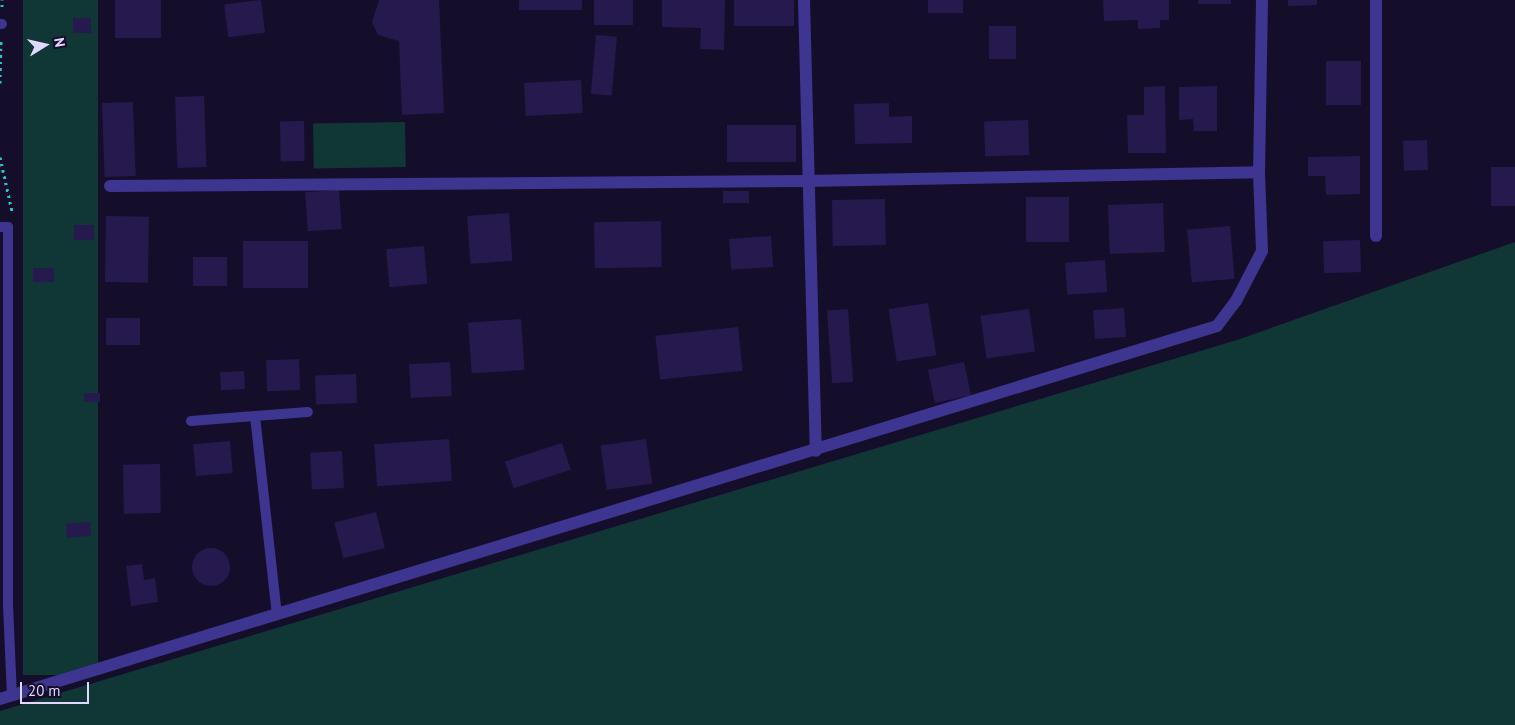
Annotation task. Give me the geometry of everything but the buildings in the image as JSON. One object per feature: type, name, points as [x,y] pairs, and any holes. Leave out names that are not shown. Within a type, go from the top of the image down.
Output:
[{"type":"street","points":[[804,0],[807,181],[816,451]]},
{"type":"street","points":[[6,698],[816,451],[1217,326],[1236,301],[1262,251],[1259,172],[1262,0]]},
{"type":"street","points":[[1376,0],[1376,236]]},
{"type":"street","points":[[110,186],[807,181],[1259,172]]},
{"type":"lane","points":[[4,227],[4,605],[6,698]]},
{"type":"lane","points":[[191,421],[308,412]]},
{"type":"lane","points":[[255,416],[277,615]]},
{"type":"path","points":[[0,157],[14,217],[4,227]]},
{"type":"green space","points":[[23,0],[98,0],[98,675],[23,675]]},
{"type":"green space","points":[[405,122],[406,167],[314,169],[313,124]]},
{"type":"green space","points":[[1515,242],[1515,725],[0,725],[0,711],[1237,340]]}]
